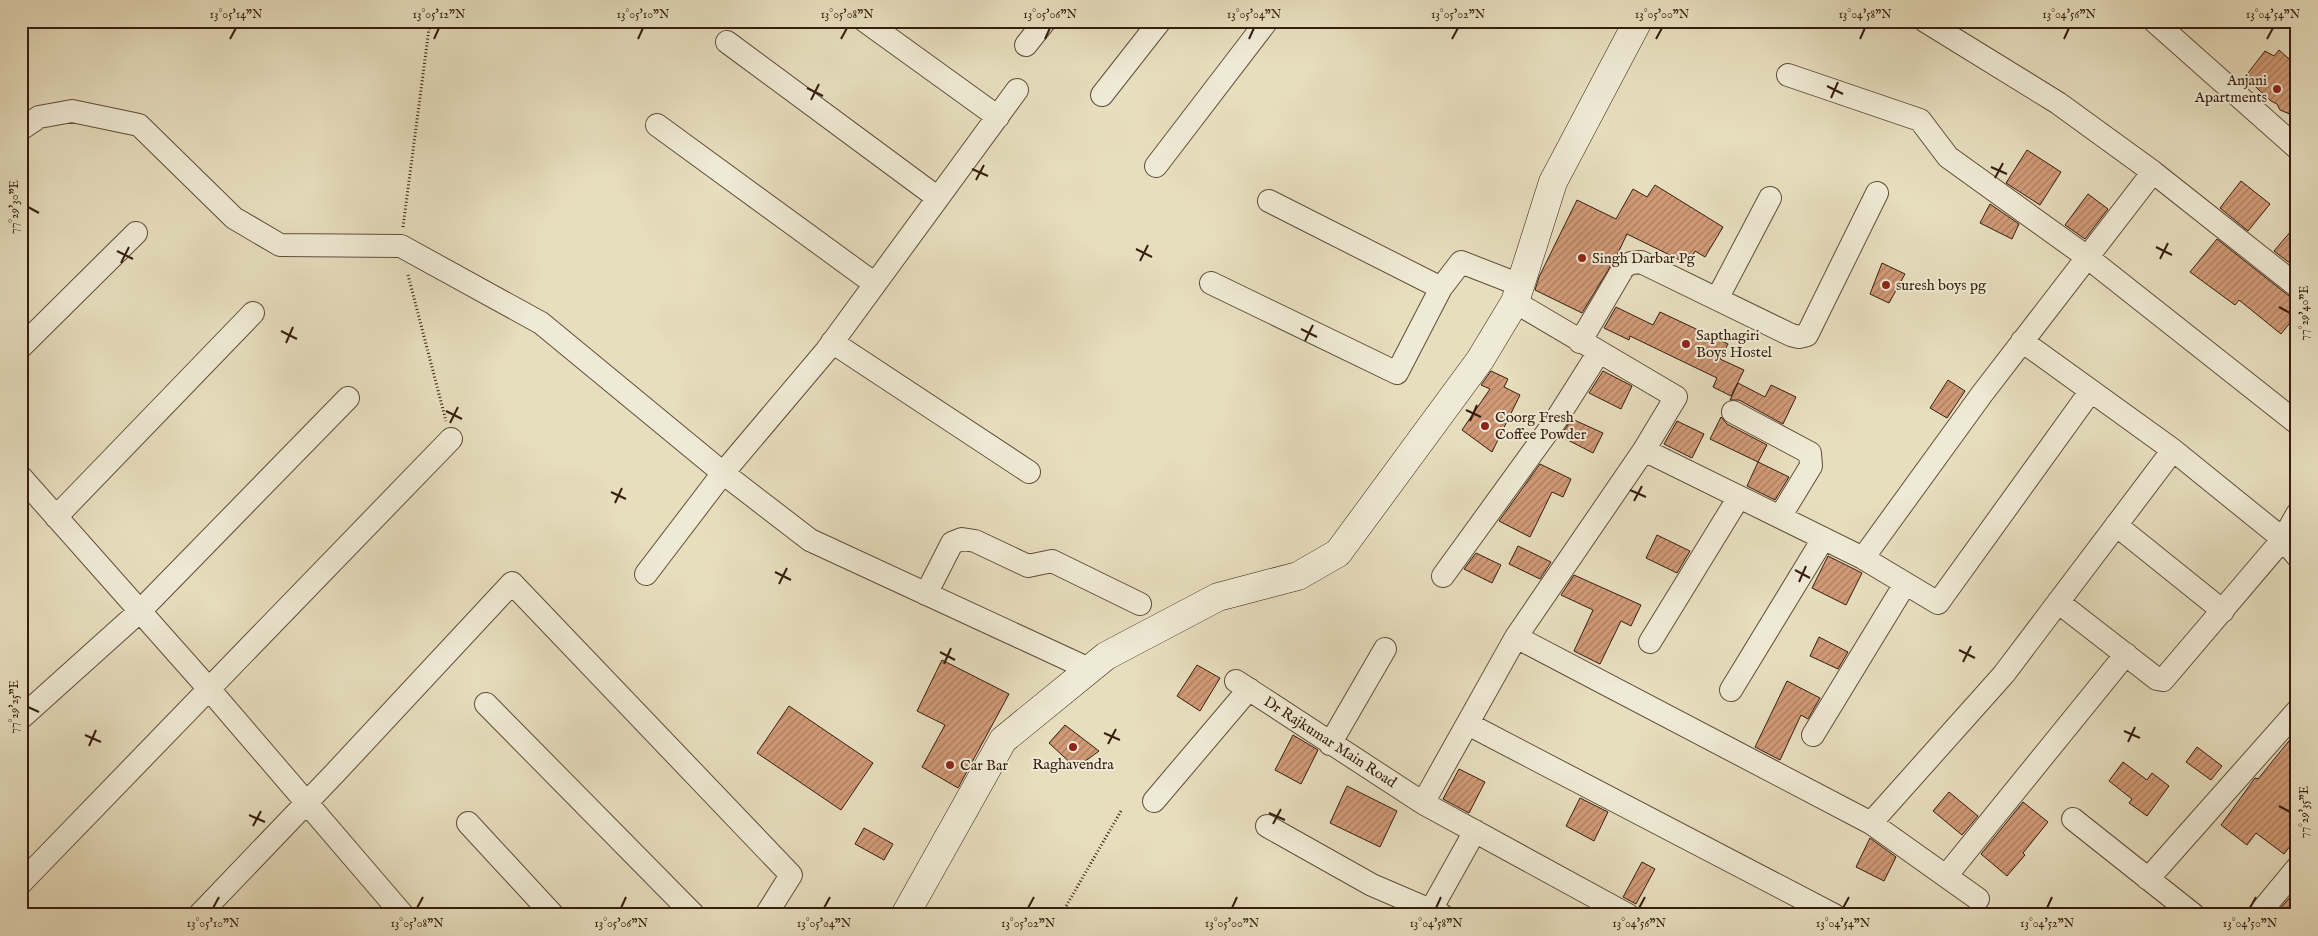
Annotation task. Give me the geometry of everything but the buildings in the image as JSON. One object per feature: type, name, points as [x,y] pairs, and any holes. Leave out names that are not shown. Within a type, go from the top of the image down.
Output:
[{"type":"street","points":[[865,21],[998,117]]},
{"type":"street","points":[[1026,45],[1045,21]]},
{"type":"street","points":[[1102,95],[1160,21]]},
{"type":"street","points":[[1156,166],[1267,21]]},
{"type":"street","points":[[906,915],[1003,740],[1106,656],[1218,597],[1298,576],[1338,553],[1480,360],[1517,293],[1553,182],[1638,21]]},
{"type":"street","points":[[1925,21],[2058,103],[2153,172],[2297,286]]},
{"type":"street","points":[[2154,21],[2297,148]]},
{"type":"street","points":[[727,42],[938,198]]},
{"type":"street","points":[[1788,75],[1920,120],[1948,157],[2087,258],[2297,423]]},
{"type":"street","points":[[646,574],[723,473],[832,342],[1017,90]]},
{"type":"street","points":[[21,129],[39,117],[72,111],[139,125],[234,218],[280,245],[401,246],[541,323],[723,473],[810,540],[1089,669]]},
{"type":"street","points":[[657,125],[875,284]]},
{"type":"street","points":[[1863,558],[2022,341],[2153,172]]},
{"type":"street","points":[[1443,576],[1556,420],[1624,267],[1631,262],[1641,262],[1791,336],[1807,335],[1877,193]]},
{"type":"street","points":[[1716,299],[1770,198]]},
{"type":"street","points":[[1269,201],[1441,288]]},
{"type":"street","points":[[21,347],[136,233]]},
{"type":"street","points":[[1211,282],[1397,372],[1441,288],[1461,262],[1517,293],[1589,347],[1676,397],[1644,450],[1516,637],[1423,803]]},
{"type":"street","points":[[56,517],[253,313]]},
{"type":"street","points":[[2022,341],[2090,392],[2173,450],[2290,548]]},
{"type":"street","points":[[832,342],[1029,472]]},
{"type":"street","points":[[1644,450],[1863,558],[1938,603],[2090,392]]},
{"type":"street","points":[[21,718],[140,611],[348,398]]},
{"type":"street","points":[[1733,412],[1810,453],[1812,466],[1780,517]]},
{"type":"street","points":[[21,883],[451,439]]},
{"type":"street","points":[[1870,823],[2004,674],[2173,450]]},
{"type":"street","points":[[21,477],[209,689],[403,915]]},
{"type":"street","points":[[1650,642],[1739,497]]},
{"type":"street","points":[[2058,602],[2157,679],[2163,680],[2223,611],[2290,548],[2297,514]]},
{"type":"street","points":[[2116,525],[2223,611]]},
{"type":"street","points":[[926,594],[952,543],[962,539],[975,541],[1028,566],[1052,561],[1140,604]]},
{"type":"street","points":[[1731,690],[1823,539]]},
{"type":"street","points":[[199,915],[306,804],[512,583],[791,874],[766,915]]},
{"type":"street","points":[[1813,735],[1905,584]]},
{"type":"street","points":[[1516,637],[1870,823],[1978,899]]},
{"type":"street","points":[[1330,744],[1385,649]]},
{"type":"street","points":[[1946,876],[2126,654]]},
{"type":"street","name":"Dr Rajkumar Main Road","points":[[1154,801],[1243,685],[1330,744],[1423,803],[1628,915]]},
{"type":"street","points":[[486,704],[694,915]]},
{"type":"street","points":[[2148,879],[2297,711]]},
{"type":"street","points":[[1468,724],[1834,915]]},
{"type":"street","points":[[2073,819],[2194,915]]},
{"type":"street","points":[[468,823],[553,915]]},
{"type":"street","points":[[1267,826],[1372,885],[1434,913],[1475,831]]},
{"type":"street","points":[[2258,915],[2297,868]]},
{"type":"path","points":[[1061,915],[1121,811]]},
{"type":"place","name":"Anjani Apartments","points":[[2277,89]]},
{"type":"place","name":"Singh Darbar Pg","points":[[1582,258]]},
{"type":"place","name":"suresh boys pg","points":[[1886,285]]},
{"type":"place","name":"Sapthagiri Boys Hostel","points":[[1686,344]]},
{"type":"place","name":"Coorg Fresh Coffee Powder","points":[[1485,426]]},
{"type":"place","name":"Raghavendra","points":[[1073,747]]},
{"type":"place","name":"Car Bar","points":[[950,765]]}]
